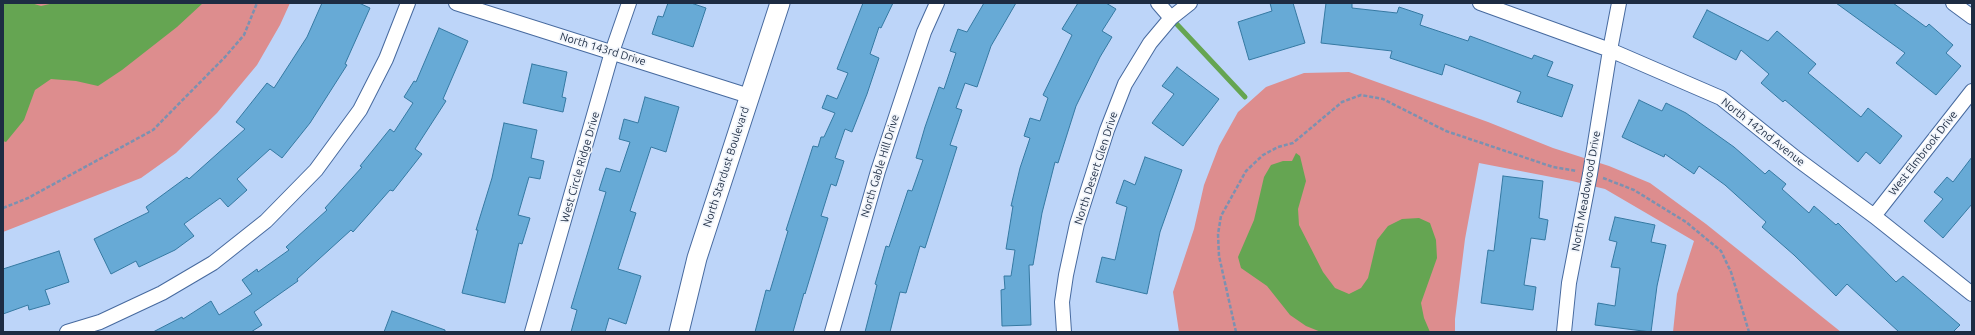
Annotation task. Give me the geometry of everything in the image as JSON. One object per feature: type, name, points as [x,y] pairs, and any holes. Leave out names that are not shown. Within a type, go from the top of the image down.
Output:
[{"type":"street","points":[[67,332],[102,327],[213,263],[272,216],[316,170],[360,110],[386,59],[408,3]]},
{"type":"street","name":"North 143rd Drive","points":[[456,3],[749,96]]},
{"type":"street","name":"West Circle Ridge Drive","points":[[532,332],[612,52],[629,3]]},
{"type":"street","name":"North Stardust Boulevard","points":[[679,332],[697,258],[780,3]]},
{"type":"street","name":"North Gable Hill Drive","points":[[832,332],[878,171],[924,32],[937,3]]},
{"type":"street","points":[[1158,3],[1171,18],[1190,3]]},
{"type":"street","name":"North 142nd Avenue","points":[[1480,3],[1610,50],[1722,98],[1797,159],[1874,216],[1972,294]]},
{"type":"street","name":"North Meadowood Drive","points":[[1564,332],[1569,283],[1590,174],[1619,3]]},
{"type":"street","points":[[1953,3],[1972,17]]},
{"type":"street","name":"North Desert Glen Drive","points":[[1064,332],[1062,302],[1066,275],[1077,224],[1107,130],[1125,84],[1150,43],[1171,18]]},
{"type":"street","name":"West Elmbrook Drive","points":[[1874,216],[1972,91]]},
{"type":"path","points":[[3,208],[28,198],[153,130],[225,57],[244,35],[257,3]]},
{"type":"path","points":[[1236,332],[1219,256],[1218,234],[1221,216],[1246,170],[1263,155],[1278,147],[1293,143],[1342,102],[1361,95],[1383,99],[1446,131],[1553,167],[1590,174],[1634,190],[1686,222],[1721,251],[1731,272],[1749,332]]},
{"type":"shaded area","points":[[3,3],[290,3],[280,25],[257,65],[217,113],[176,153],[141,178],[3,232]]},
{"type":"shaded area","points":[[3,3],[31,3],[41,6],[54,3],[203,3],[177,27],[122,70],[98,86],[76,81],[51,79],[35,90],[24,120],[6,142],[3,141]]},
{"type":"shaded area","points":[[1349,72],[1488,122],[1553,148],[1609,166],[1650,183],[1706,224],[1841,332],[1673,332],[1677,294],[1694,241],[1605,189],[1479,163],[1465,239],[1455,319],[1455,332],[1179,332],[1173,292],[1194,229],[1204,185],[1219,146],[1238,112],[1266,87],[1304,73]]},
{"type":"shaded area","points":[[1296,153],[1300,156],[1306,181],[1298,209],[1299,225],[1323,272],[1335,288],[1349,294],[1361,288],[1368,278],[1377,240],[1388,226],[1402,219],[1419,218],[1430,223],[1436,240],[1437,258],[1421,303],[1424,318],[1430,332],[1321,332],[1306,326],[1290,315],[1267,286],[1241,268],[1238,257],[1254,220],[1264,177],[1271,165],[1283,161],[1292,161]]},
{"type":"building","points":[[322,3],[359,3],[370,8],[345,64],[347,65],[310,123],[282,158],[270,149],[237,179],[247,190],[228,207],[220,198],[184,224],[194,236],[175,250],[139,267],[136,261],[111,274],[94,239],[149,212],[146,207],[187,177],[189,179],[245,129],[236,122],[267,83],[274,88],[307,37]]},
{"type":"building","points":[[668,3],[691,3],[706,8],[693,47],[652,34],[658,16],[663,17]]},
{"type":"building","points":[[863,3],[893,3],[881,28],[879,27],[870,54],[879,58],[867,94],[852,132],[845,129],[835,158],[844,161],[836,186],[831,184],[821,216],[828,218],[793,332],[755,332],[766,290],[770,291],[788,231],[786,230],[813,146],[818,147],[821,137],[824,137],[835,113],[822,108],[827,95],[837,99],[848,73],[837,69]]},
{"type":"building","points":[[984,3],[1016,3],[991,46],[977,87],[965,83],[956,108],[962,110],[950,145],[957,147],[925,248],[920,246],[906,293],[900,292],[890,332],[865,332],[877,285],[875,284],[886,246],[889,247],[908,190],[912,191],[923,160],[916,158],[925,127],[939,87],[944,89],[956,53],[950,51],[958,29],[967,32]]},
{"type":"building","points":[[1078,3],[1106,3],[1116,9],[1102,31],[1112,37],[1100,57],[1076,106],[1058,163],[1055,162],[1042,213],[1033,265],[1029,265],[1031,325],[1002,326],[1001,290],[1005,289],[1004,276],[1011,276],[1015,250],[1006,249],[1013,206],[1011,206],[1020,168],[1030,138],[1024,136],[1030,118],[1040,121],[1048,98],[1043,95],[1072,35],[1062,29]]},
{"type":"building","points":[[1270,3],[1293,3],[1305,43],[1249,60],[1238,22],[1272,11]]},
{"type":"building","points":[[1326,3],[1352,3],[1352,8],[1397,13],[1399,7],[1423,15],[1420,25],[1468,41],[1470,36],[1532,59],[1534,55],[1553,62],[1547,76],[1573,85],[1562,117],[1517,102],[1521,92],[1445,64],[1442,75],[1390,58],[1392,51],[1321,43]]},
{"type":"building","points":[[1836,3],[1893,3],[1926,27],[1929,24],[1953,45],[1946,53],[1961,66],[1936,95],[1896,63],[1905,53]]},
{"type":"building","points":[[1707,10],[1768,41],[1777,31],[1816,64],[1808,73],[1861,117],[1868,108],[1902,136],[1880,164],[1866,152],[1858,162],[1785,100],[1783,102],[1761,83],[1769,74],[1741,50],[1736,60],[1693,37]]},
{"type":"building","points":[[439,28],[468,41],[443,99],[446,101],[415,149],[422,154],[393,191],[390,190],[353,232],[351,230],[297,279],[298,281],[254,312],[262,325],[251,332],[153,332],[182,317],[183,319],[211,301],[219,315],[252,294],[242,280],[257,269],[258,272],[289,250],[286,247],[327,210],[325,208],[362,167],[360,166],[390,129],[394,132],[413,103],[404,97],[414,81],[416,82]]},
{"type":"building","points":[[532,64],[567,72],[562,97],[566,98],[563,112],[523,103]]},
{"type":"building","points":[[1177,67],[1219,99],[1183,146],[1152,123],[1174,94],[1162,86]]},
{"type":"building","points":[[645,97],[679,107],[666,152],[651,147],[630,211],[636,213],[618,269],[641,276],[626,324],[609,318],[605,332],[571,332],[577,310],[571,308],[606,192],[599,190],[606,168],[620,172],[630,142],[619,139],[624,119],[638,123]]},
{"type":"building","points":[[1639,100],[1662,111],[1666,103],[1686,113],[1734,147],[1765,174],[1769,170],[1786,184],[1782,189],[1809,213],[1814,206],[1836,225],[1838,223],[1896,282],[1903,276],[1960,325],[1953,332],[1899,332],[1847,284],[1836,296],[1794,255],[1762,227],[1766,222],[1725,185],[1699,166],[1694,174],[1665,154],[1664,157],[1622,137]]},
{"type":"building","points":[[504,123],[537,130],[531,158],[544,161],[540,179],[529,177],[518,215],[530,218],[522,244],[519,243],[505,303],[462,293],[478,230],[476,230],[492,178]]},
{"type":"building","points":[[1145,157],[1182,170],[1160,232],[1147,294],[1096,282],[1102,257],[1115,260],[1127,207],[1116,203],[1124,180],[1135,185]]},
{"type":"building","points":[[1972,157],[1972,204],[1943,238],[1924,221],[1943,199],[1934,192],[1947,177],[1953,182]]},
{"type":"building","points":[[1503,176],[1543,181],[1539,218],[1548,220],[1545,240],[1531,238],[1524,285],[1536,287],[1533,310],[1481,303],[1488,250],[1494,251]]},
{"type":"building","points":[[1615,217],[1655,225],[1651,242],[1666,245],[1657,286],[1651,332],[1595,325],[1598,303],[1615,306],[1620,268],[1611,267],[1617,242],[1609,240]]},
{"type":"building","points":[[59,251],[69,282],[45,290],[50,304],[29,310],[28,305],[3,314],[3,269]]},
{"type":"building","points":[[392,311],[445,330],[445,332],[384,332]]},
{"type":"waterway","points":[[1172,19],[1245,97]]}]
